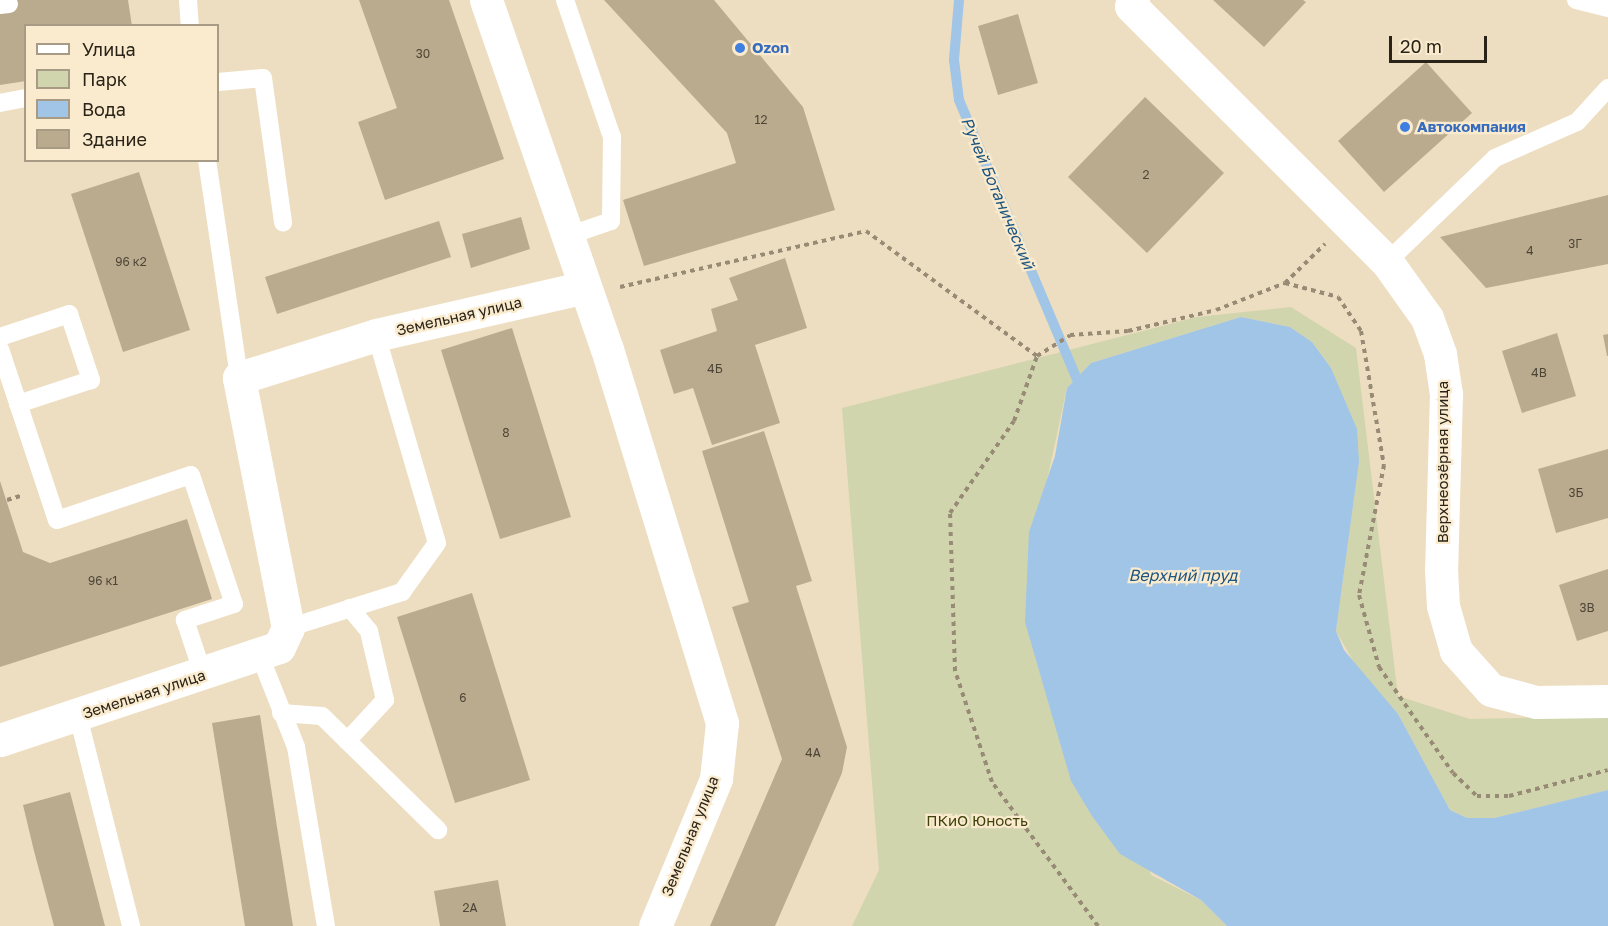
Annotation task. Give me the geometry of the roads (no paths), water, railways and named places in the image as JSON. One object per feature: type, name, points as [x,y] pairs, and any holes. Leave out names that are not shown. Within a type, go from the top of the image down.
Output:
[{"type":"street","points":[[486,0],[582,288]]},
{"type":"street","name":"Верхнеозёрная улица","points":[[1132,3],[1388,262],[1427,318],[1440,354],[1446,404],[1443,606],[1456,651],[1491,690],[1536,702],[1608,701]]},
{"type":"street","name":"Земельная улица","points":[[239,378],[376,335],[582,288],[608,349],[722,723],[716,779],[655,926]]},
{"type":"street","points":[[239,378],[288,628]]},
{"type":"street","name":"Земельная улица","points":[[0,740],[260,656],[279,647],[288,628]]},
{"type":"lane","points":[[188,0],[190,24]]},
{"type":"lane","points":[[565,0],[612,137],[611,221],[565,237]]},
{"type":"lane","points":[[1576,0],[1608,8]]},
{"type":"lane","points":[[219,82],[263,78],[283,223]]},
{"type":"lane","points":[[1388,262],[1495,158],[1577,122],[1608,88]]},
{"type":"lane","points":[[0,103],[24,98]]},
{"type":"lane","points":[[207,162],[239,378]]},
{"type":"lane","points":[[0,337],[69,314],[91,380],[18,404]]},
{"type":"lane","points":[[288,628],[402,591],[437,543],[376,335]]},
{"type":"lane","points":[[0,349],[57,520],[191,475],[234,604],[185,620],[203,674]]},
{"type":"lane","points":[[347,741],[386,700],[369,631],[350,608]]},
{"type":"lane","points":[[260,656],[280,713],[296,747],[326,926]]},
{"type":"lane","points":[[280,713],[322,716],[438,830]]},
{"type":"lane","points":[[78,716],[131,926]]},
{"type":"water","name":"Верхний пруд","points":[[1241,317],[1290,327],[1312,342],[1331,368],[1357,429],[1359,462],[1336,631],[1344,650],[1398,714],[1450,810],[1467,818],[1494,818],[1608,790],[1608,926],[1227,926],[1201,900],[1120,854],[1092,816],[1071,781],[1025,622],[1029,532],[1055,456],[1067,388],[1091,363]]},
{"type":"waterway","name":"Ручей Ботанический","points":[[959,0],[954,60],[959,100],[1077,379]]},
{"type":"place","name":"Ozon","points":[[740,48]]},
{"type":"place","name":"Автокомпания","points":[[1405,127]]},
{"type":"park label","name":"ПКиО Юность","points":[[977,821]]}]
